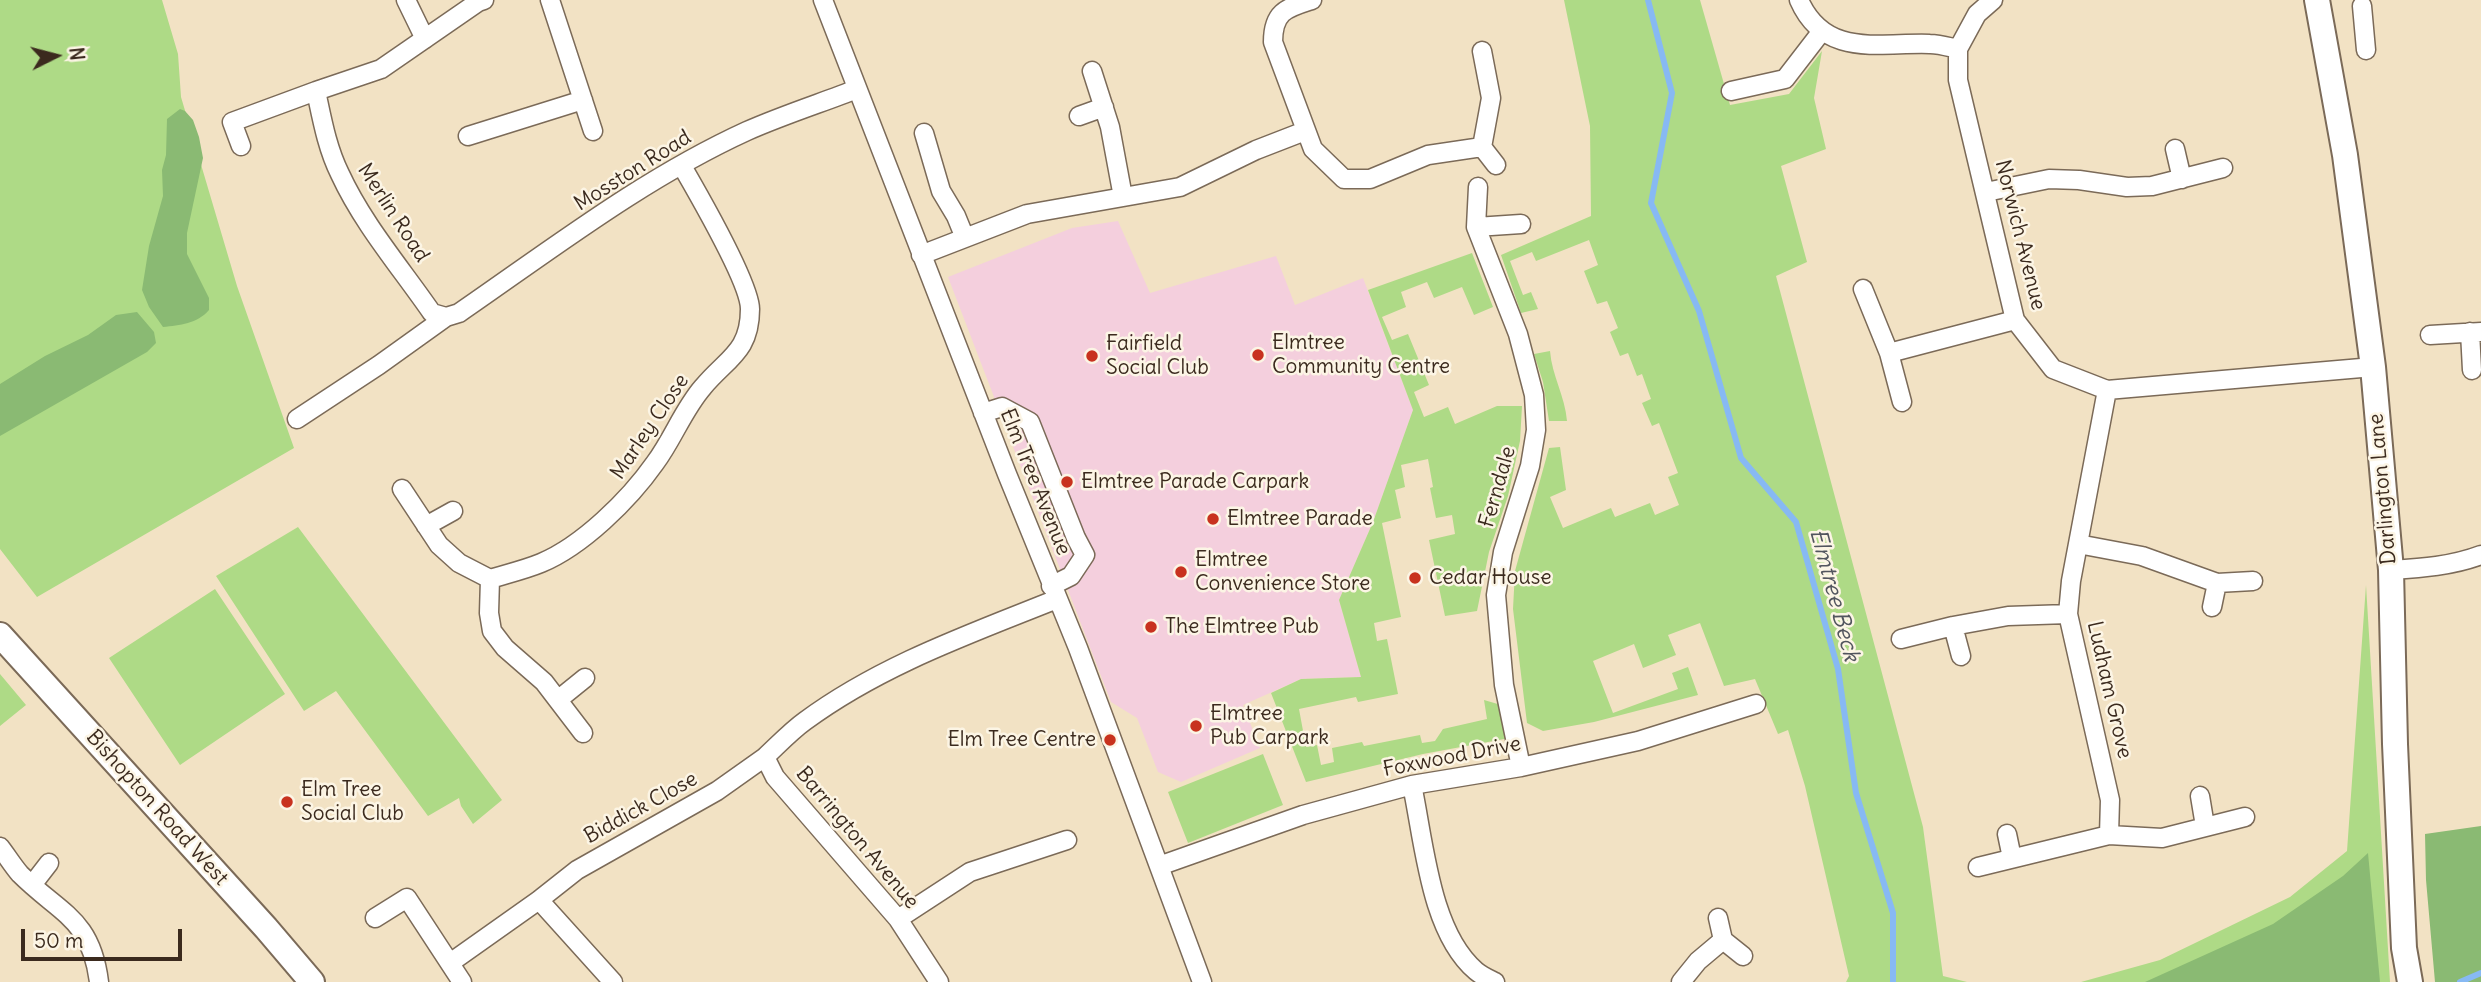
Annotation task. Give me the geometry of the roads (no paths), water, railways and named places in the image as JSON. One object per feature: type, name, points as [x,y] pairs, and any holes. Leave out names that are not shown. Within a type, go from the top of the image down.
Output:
[{"type":"street","points":[[406,0],[425,39]]},
{"type":"street","points":[[241,146],[232,121],[381,69],[484,0]]},
{"type":"street","points":[[550,0],[593,131]]},
{"type":"street","name":"Elm Tree Avenue","points":[[823,0],[983,413],[1078,648],[1202,982]]},
{"type":"street","points":[[1312,0],[1289,8],[1277,17],[1273,28],[1273,42],[1313,149],[1343,178],[1370,179],[1428,155],[1482,147]]},
{"type":"street","points":[[1799,0],[1802,8],[1822,31],[1851,44],[1932,44],[1958,48],[1977,14],[1993,0]]},
{"type":"street","name":"Darlington Lane","points":[[2317,0],[2344,147],[2373,367],[2391,570],[2404,948],[2410,982]]},
{"type":"street","points":[[2366,2],[2366,50]]},
{"type":"street","points":[[1731,91],[1785,79],[1822,31]]},
{"type":"street","name":"Norwich Avenue","points":[[1958,48],[1958,80],[2015,320],[2053,369],[2107,390],[2373,367]]},
{"type":"street","points":[[1482,51],[1491,98],[1482,147],[1496,165]]},
{"type":"street","points":[[1092,71],[1110,128],[1124,197]]},
{"type":"street","name":"Mosston Road","points":[[297,419],[379,365],[439,315],[459,313],[626,199],[682,166],[748,131],[857,89]]},
{"type":"street","name":"Merlin Road","points":[[316,91],[323,125],[339,172],[356,204],[439,315]]},
{"type":"street","points":[[468,136],[583,100]]},
{"type":"street","points":[[1079,116],[1104,107]]},
{"type":"street","points":[[921,255],[1027,214],[1180,187],[1256,150],[1305,131]]},
{"type":"street","points":[[924,133],[942,191],[965,238]]},
{"type":"street","points":[[2175,149],[2182,179]]},
{"type":"street","name":"Marley Close","points":[[490,579],[542,563],[585,536],[627,500],[657,461],[703,386],[727,364],[749,332],[750,304],[735,267],[682,166]]},
{"type":"street","points":[[1986,192],[2049,179],[2127,187],[2152,186],[2223,168]]},
{"type":"street","name":"Ferndale","points":[[1478,187],[1476,227],[1518,334],[1534,395],[1536,430],[1530,467],[1503,552],[1496,595],[1497,633],[1504,685],[1521,767]]},
{"type":"street","points":[[1476,227],[1521,224]]},
{"type":"street","points":[[1863,289],[1889,353],[1902,402]]},
{"type":"street","points":[[1889,353],[2015,320]]},
{"type":"street","points":[[2430,335],[2475,332],[2472,370]]},
{"type":"street","name":"Ludham Grove","points":[[2107,390],[2071,581],[2068,614],[2110,800],[2109,835]]},
{"type":"street","points":[[765,757],[804,721],[866,682],[1054,593],[1071,576],[1085,555],[1030,422],[1003,407],[983,413]]},
{"type":"street","points":[[402,489],[439,545],[459,563],[490,579],[489,613],[492,631],[505,648],[559,699],[583,733]]},
{"type":"street","points":[[426,526],[453,511]]},
{"type":"street","points":[[2078,544],[2142,556],[2217,583],[2253,581]]},
{"type":"street","points":[[2391,570],[2431,567],[2465,561],[2481,555]]},
{"type":"street","points":[[2212,607],[2217,583]]},
{"type":"street","points":[[1901,639],[2008,616],[2068,614]]},
{"type":"street","points":[[1953,626],[1961,656]]},
{"type":"street","name":"Bishopton Road West","points":[[0,635],[312,982]]},
{"type":"street","points":[[559,699],[585,678]]},
{"type":"street","name":"Foxwood Drive","points":[[1159,866],[1303,815],[1412,785],[1521,767],[1638,741],[1756,704]]},
{"type":"street","name":"Biddick Close","points":[[450,962],[577,870],[717,791],[765,757]]},
{"type":"street","name":"Barrington Avenue","points":[[765,757],[775,777],[898,919],[939,982]]},
{"type":"street","points":[[1412,785],[1434,895],[1445,930],[1475,977],[1495,982]]},
{"type":"street","points":[[2200,796],[2205,826]]},
{"type":"street","points":[[1978,867],[2109,835],[2162,838],[2245,817]]},
{"type":"street","points":[[2007,834],[2012,858]]},
{"type":"street","points":[[898,919],[970,872],[1067,840]]},
{"type":"street","points":[[0,847],[18,871],[72,917],[85,934],[95,956],[99,982]]},
{"type":"street","points":[[32,885],[50,863]]},
{"type":"street","points":[[375,918],[407,898],[462,982]]},
{"type":"street","points":[[539,900],[613,982]]},
{"type":"street","points":[[1718,918],[1723,940],[1743,956]]},
{"type":"street","points":[[1681,982],[1698,961],[1723,940]]},
{"type":"waterway","name":"Elmtree Beck","points":[[1648,0],[1672,93],[1651,203],[1699,311],[1741,458],[1796,522],[1838,669],[1856,793],[1893,913],[1893,982]]},
{"type":"waterway","points":[[2460,982],[2481,973]]},
{"type":"place","name":"Elmtree Community Centre","points":[[1258,355]]},
{"type":"place","name":"Fairfield Social Club","points":[[1092,356]]},
{"type":"place","name":"Elmtree Parade Carpark","points":[[1067,482]]},
{"type":"place","name":"Elmtree Parade","points":[[1213,519]]},
{"type":"place","name":"Elmtree Convenience Store","points":[[1181,572]]},
{"type":"place","name":"Cedar House","points":[[1415,578]]},
{"type":"place","name":"The Elmtree Pub","points":[[1151,627]]},
{"type":"place","name":"Elmtree Pub Carpark","points":[[1196,726]]},
{"type":"place","name":"Elm Tree Centre","points":[[1110,740]]},
{"type":"place","name":"Elm Tree Social Club","points":[[287,802]]}]
